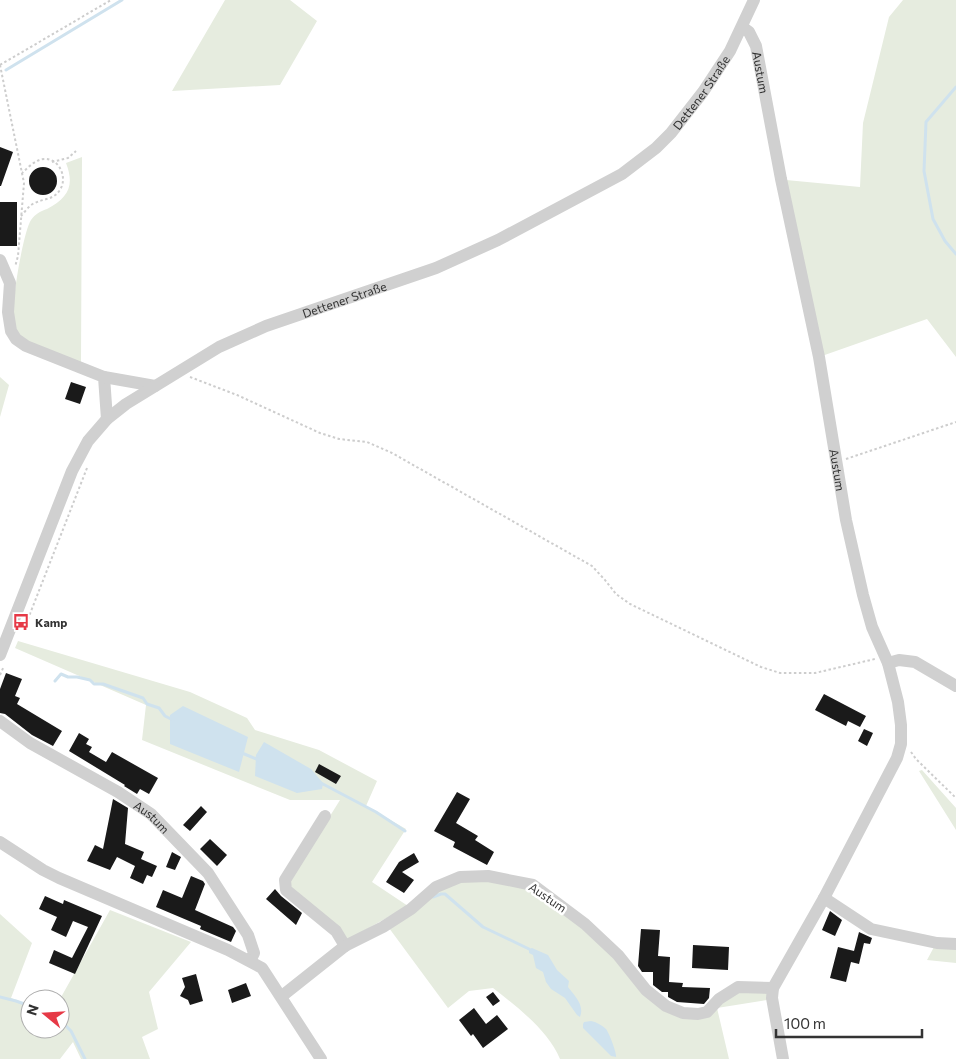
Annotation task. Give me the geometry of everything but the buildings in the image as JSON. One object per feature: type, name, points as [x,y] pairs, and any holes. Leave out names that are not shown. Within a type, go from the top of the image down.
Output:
[{"type":"street","name":"Dettener Straße","points":[[4,657],[4,634],[72,471],[88,441],[107,419],[126,404],[155,386],[222,352],[266,326],[436,268],[506,236],[622,174],[656,148],[688,113],[719,70],[754,0]]},
{"type":"street","name":"Austum","points":[[282,996],[345,946],[383,927],[411,909],[436,887],[460,877],[488,876],[533,884],[585,924],[618,955],[646,990],[666,1006],[684,1013],[698,1014],[707,1012],[719,999],[738,987],[773,988],[824,898],[891,771],[901,744],[898,702],[886,660],[872,627],[863,595],[846,520],[819,357],[783,189],[756,46],[749,32],[742,27]]},
{"type":"street","points":[[0,260],[10,283],[9,321],[11,331],[16,339],[26,346],[104,376],[155,386]]},
{"type":"street","points":[[104,376],[107,419]]},
{"type":"street","points":[[886,660],[915,662],[956,686]]},
{"type":"street","name":"Austum","points":[[0,721],[30,743],[118,792],[152,814],[208,873],[248,935],[254,953],[250,961]]},
{"type":"street","points":[[325,816],[285,880],[286,890],[336,931],[345,946]]},
{"type":"street","points":[[0,842],[59,878],[250,961],[262,968],[282,996],[321,1059]]},
{"type":"street","points":[[824,898],[871,929],[937,943],[956,944]]},
{"type":"street","points":[[773,988],[772,998],[783,1059]]},
{"type":"path","points":[[10,283],[18,256],[24,183],[0,65],[111,0]]},
{"type":"path","points":[[52,162],[68,158],[76,152]]},
{"type":"path","points":[[21,217],[35,202],[52,198],[62,186],[62,172],[52,162],[44,159],[32,163],[22,173]]},
{"type":"path","points":[[190,376],[320,433],[340,439],[367,442],[392,453],[592,566],[616,594],[630,604],[761,667],[780,673],[816,673],[886,660]]},
{"type":"path","points":[[836,463],[956,422]]},
{"type":"path","points":[[22,629],[26,624],[88,465]]},
{"type":"path","points":[[0,675],[4,657]]},
{"type":"path","points":[[901,744],[906,745],[916,759],[956,798]]},
{"type":"shaded area","points":[[225,0],[290,0],[317,21],[280,85],[172,91]]},
{"type":"shaded area","points":[[903,0],[956,0],[956,357],[927,319],[819,357],[786,180],[860,187],[863,123],[889,17]]},
{"type":"shaded area","points":[[82,157],[81,363],[39,347],[24,339],[15,328],[13,313],[21,253],[31,220],[36,214],[54,205],[65,196],[68,191],[70,178],[66,163]]},
{"type":"shaded area","points":[[0,377],[9,385],[0,417]]},
{"type":"shaded area","points":[[18,641],[190,692],[247,718],[255,730],[319,750],[377,781],[366,806],[406,829],[372,882],[408,906],[347,940],[292,891],[290,880],[340,800],[290,800],[142,740],[146,705],[15,648]]},
{"type":"shaded area","points":[[922,770],[956,808],[956,830],[919,771]]},
{"type":"shaded area","points":[[487,879],[531,888],[582,925],[618,960],[689,1018],[738,991],[767,991],[767,1000],[717,1008],[729,1059],[560,1059],[555,1048],[540,1029],[522,1011],[493,988],[469,991],[448,1008],[389,928],[441,889],[462,880]]},
{"type":"shaded area","points":[[110,910],[191,942],[149,992],[158,1029],[142,1037],[150,1059],[81,1059],[73,1042],[60,1059],[0,1059],[0,914],[32,943],[11,998],[20,1001],[20,1039],[70,1039],[70,989],[66,989]]},
{"type":"shaded area","points":[[934,947],[956,948],[956,963],[927,960]]},
{"type":"water","points":[[183,706],[248,737],[239,772],[170,744],[170,715]]},
{"type":"water","points":[[264,742],[311,769],[323,783],[322,789],[297,793],[255,776],[256,755]]},
{"type":"water","points":[[532,948],[548,955],[557,970],[569,981],[568,987],[580,1004],[580,1017],[565,998],[551,989],[546,982],[543,972],[536,968],[533,955],[529,953],[529,949]]},
{"type":"water","points":[[591,1021],[606,1029],[616,1057],[611,1056],[583,1028],[584,1022]]},
{"type":"waterway","points":[[6,70],[122,0]]},
{"type":"waterway","points":[[956,87],[926,122],[924,171],[933,219],[945,241],[956,254]]},
{"type":"waterway","points":[[55,681],[61,674],[68,677],[90,680],[94,684],[103,684],[143,698],[147,704],[159,708],[165,716],[173,720]]},
{"type":"waterway","points":[[242,753],[259,760]]},
{"type":"waterway","points":[[321,783],[376,812],[405,831]]},
{"type":"waterway","points":[[433,897],[445,894],[483,927],[529,949]]},
{"type":"waterway","points":[[0,997],[20,1002]]},
{"type":"waterway","points":[[70,1030],[85,1059]]},
{"type":"place","name":"Kamp","points":[[21,622]]}]
